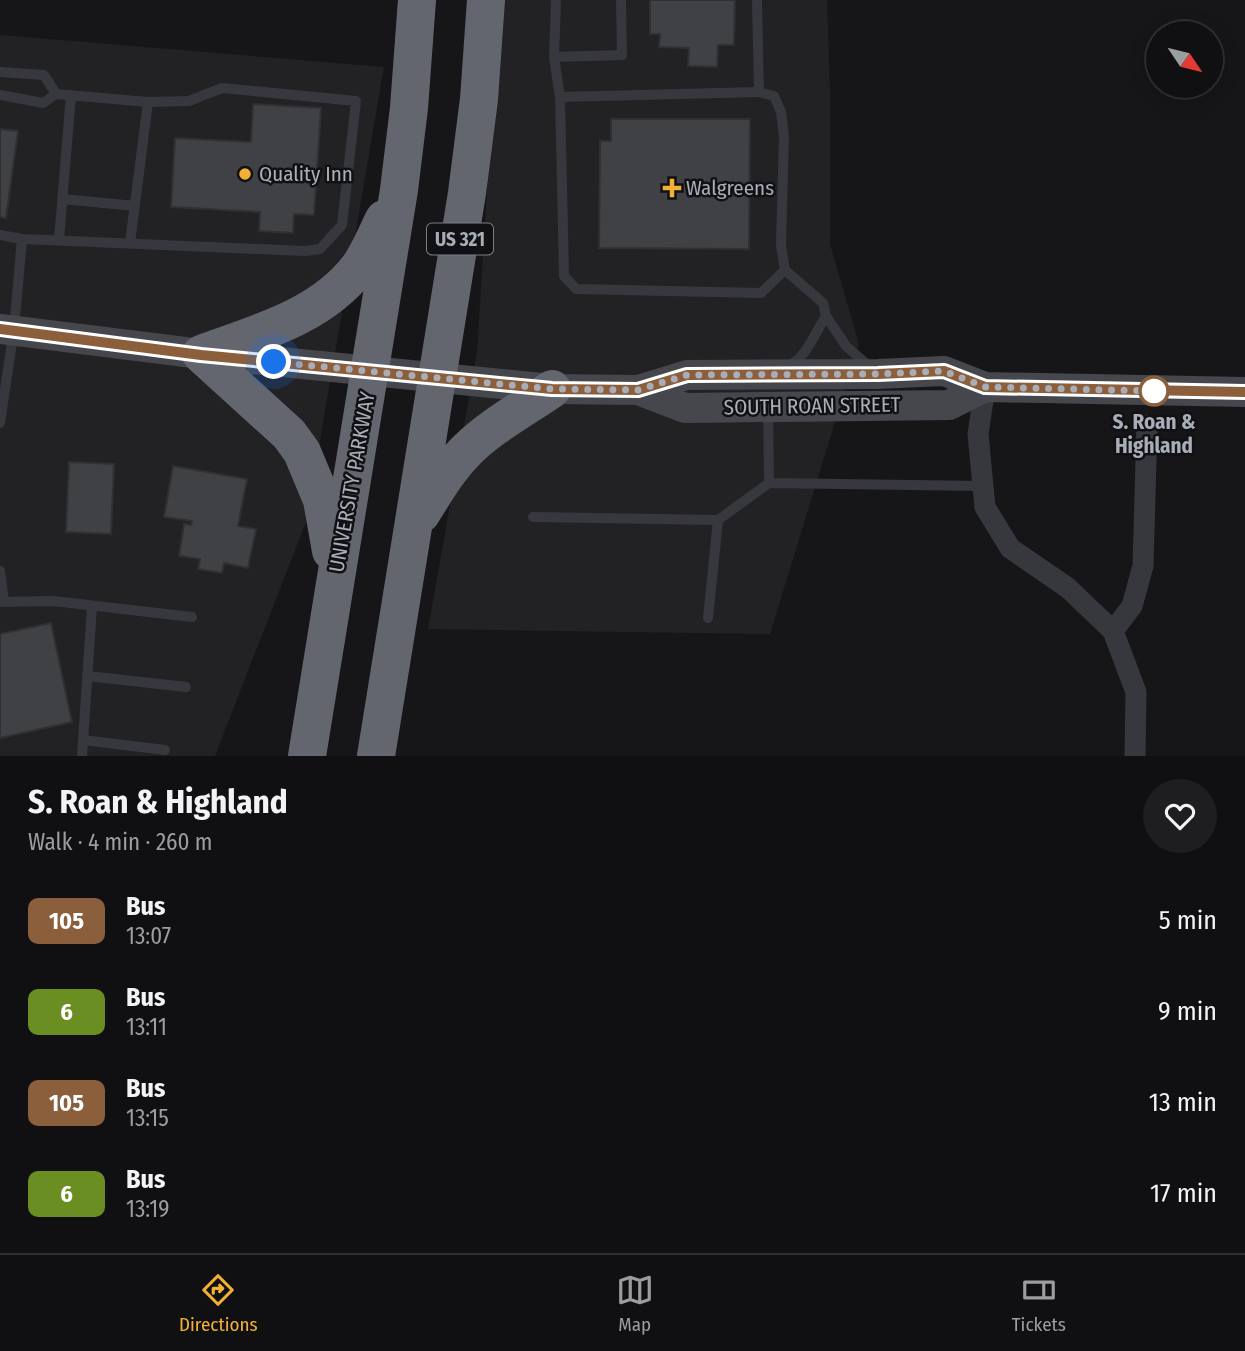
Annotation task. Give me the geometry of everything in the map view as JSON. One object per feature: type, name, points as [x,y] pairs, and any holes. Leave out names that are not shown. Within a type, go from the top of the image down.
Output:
[{"type":"highway","name":"UNIVERSITY PARKWAY","points":[[307,755],[399,190],[409,108],[417,0]]},
{"type":"highway","name":"US 321","points":[[376,756],[467,193],[489,16]]},
{"type":"highway","points":[[336,574],[322,500],[302,452],[289,434],[201,355],[294,318],[323,303],[342,287],[360,265],[399,190]]},
{"type":"highway","points":[[412,527],[444,478],[465,452],[483,436],[552,389]]},
{"type":"main road","name":"SOUTH ROAN STREET","points":[[7,329],[201,355],[552,389],[638,390],[687,375],[944,371],[985,387],[1245,392]]},
{"type":"main road","name":"SOUTH ROAN STREET","points":[[638,390],[685,408],[949,405],[985,387]]},
{"type":"street","points":[[985,387],[978,434],[985,507],[1010,548],[1068,588],[1112,631],[1136,692],[1135,756]]},
{"type":"street","points":[[1112,631],[1132,606],[1143,566],[1147,425]]},
{"type":"lane","points":[[556,0],[554,57],[560,97],[564,276],[576,289],[761,292],[785,270]]},
{"type":"lane","points":[[554,57],[622,55],[621,0]]},
{"type":"lane","points":[[757,0],[759,92]]},
{"type":"lane","points":[[0,72],[44,75],[56,94]]},
{"type":"lane","points":[[0,95],[43,103],[56,94],[148,102],[189,102],[222,88],[356,101],[342,225],[320,249],[305,251],[22,239],[0,234]]},
{"type":"lane","points":[[560,97],[759,92],[774,96],[781,112],[784,136],[781,245],[785,270],[823,303],[826,316],[846,346],[878,374]]},
{"type":"lane","points":[[59,240],[71,95]]},
{"type":"lane","points":[[130,243],[148,102]]},
{"type":"lane","points":[[62,199],[135,206]]},
{"type":"lane","points":[[0,423],[7,329],[22,239]]},
{"type":"lane","points":[[772,374],[798,360],[807,350],[826,316]]},
{"type":"lane","points":[[768,406],[769,483]]},
{"type":"lane","points":[[533,517],[718,520],[769,483],[982,486]]},
{"type":"lane","points":[[708,618],[718,520]]},
{"type":"lane","points":[[0,571],[2,601],[52,601],[192,617]]},
{"type":"lane","points":[[82,756],[92,606]]},
{"type":"lane","points":[[88,676],[186,687]]},
{"type":"lane","points":[[83,740],[165,750]]},
{"type":"shaded area","points":[[499,0],[827,0],[830,244],[859,344],[770,634],[428,629],[477,352]]},
{"type":"shaded area","points":[[0,35],[384,67],[306,522],[215,756],[0,756]]},
{"type":"building","points":[[650,0],[735,0],[734,45],[718,45],[717,67],[688,66],[689,48],[659,47],[660,34],[650,34]]},
{"type":"building","name":"Quality Inn","points":[[253,104],[321,108],[314,215],[294,214],[293,233],[259,231],[260,212],[171,207],[175,138],[251,142]]},
{"type":"building","points":[[611,119],[750,119],[749,249],[599,248],[600,141],[611,141]]},
{"type":"building","points":[[0,129],[18,131],[6,218],[0,217]]},
{"type":"building","points":[[69,462],[114,464],[111,534],[66,532]]},
{"type":"building","points":[[173,466],[247,479],[238,526],[256,529],[248,568],[224,563],[222,573],[198,569],[200,559],[179,556],[184,524],[191,525],[192,521],[164,517]]},
{"type":"building","points":[[51,623],[72,722],[0,738],[0,634]]},
{"type":"bus line","name":"105","points":[[0,329],[201,355],[552,389],[638,390],[687,375],[944,371],[985,387],[1245,392]]},
{"type":"place","name":"Quality Inn","points":[[245,174]]},
{"type":"place","name":"Walgreens","points":[[672,188]]},
{"type":"place","name":"S. Roan & Highland","points":[[1154,391]]},
{"type":"route","points":[[274,362],[552,389],[638,390],[687,375],[944,371],[985,387],[1154,391]]}]
